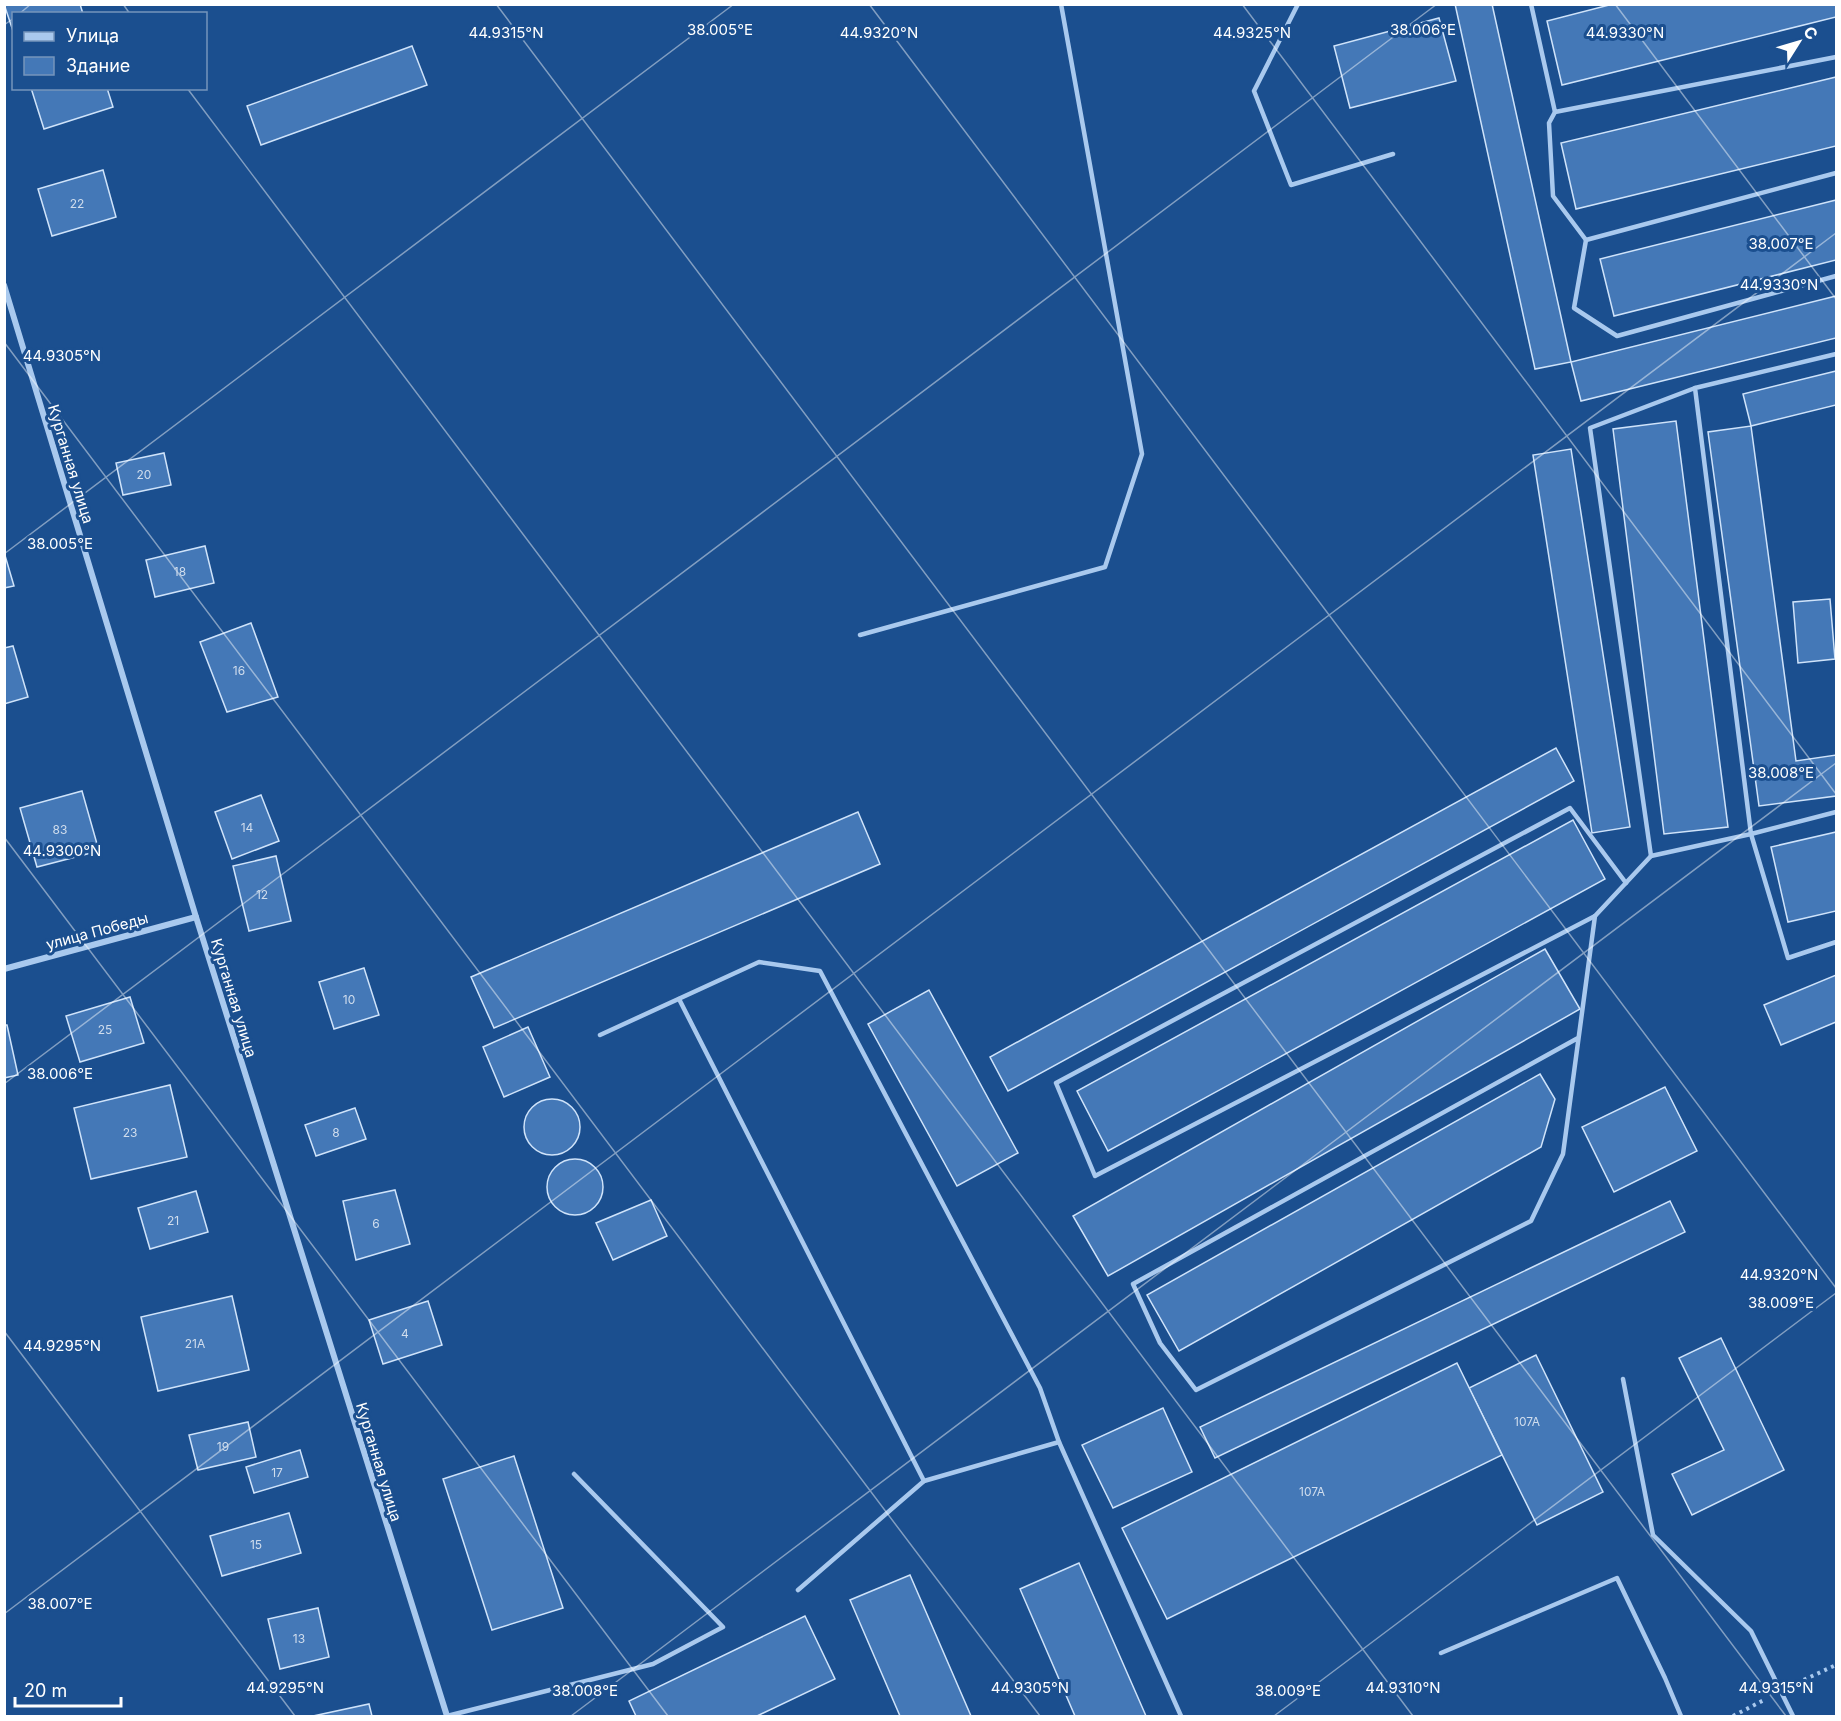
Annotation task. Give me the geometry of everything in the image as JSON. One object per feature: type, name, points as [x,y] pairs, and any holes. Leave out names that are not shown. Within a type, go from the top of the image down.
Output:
[{"type":"street","name":"Курганная улица","points":[[4,285],[195,917],[447,1716]]},
{"type":"street","name":"улица Победы","points":[[4,969],[195,917]]},
{"type":"lane","points":[[860,634],[1105,567],[1142,454],[1060,4]]},
{"type":"lane","points":[[1298,4],[1254,91],[1291,185],[1393,154]]},
{"type":"lane","points":[[1531,4],[1556,112],[1549,123],[1553,196],[1586,240],[1574,308],[1617,336],[1836,276]]},
{"type":"lane","points":[[1556,112],[1836,57]]},
{"type":"lane","points":[[1586,240],[1836,173]]},
{"type":"lane","points":[[1651,856],[1590,428],[1695,388],[1836,354]]},
{"type":"lane","points":[[1695,388],[1751,834],[1788,958],[1836,942]]},
{"type":"lane","points":[[1626,883],[1570,808],[1056,1083],[1095,1176],[1595,916],[1626,883],[1651,856],[1836,812]]},
{"type":"lane","points":[[1578,1038],[1133,1284],[1160,1343],[1196,1390],[1531,1221],[1563,1154],[1595,916]]},
{"type":"lane","points":[[600,1035],[759,962],[820,971],[1040,1388],[1059,1442],[1181,1716]]},
{"type":"lane","points":[[679,999],[924,1481]]},
{"type":"lane","points":[[1623,1379],[1653,1535],[1751,1631],[1793,1716]]},
{"type":"lane","points":[[798,1590],[924,1481],[1059,1442]]},
{"type":"lane","points":[[447,1716],[653,1664],[723,1627],[574,1474]]},
{"type":"lane","points":[[1441,1653],[1617,1578],[1681,1716]]},
{"type":"building","points":[[4,4],[80,4],[82,12],[12,12],[12,28]]},
{"type":"building","points":[[1455,4],[1492,4],[1571,362],[1535,369]]},
{"type":"building","points":[[1613,4],[1836,4],[1836,17],[1562,85],[1547,21]]},
{"type":"building","points":[[1439,18],[1456,81],[1350,108],[1334,46]]},
{"type":"building","points":[[412,46],[427,85],[261,145],[247,106]]},
{"type":"building","points":[[1836,77],[1836,146],[1576,209],[1561,143]]},
{"type":"building","points":[[32,90],[108,90],[113,107],[44,129]]},
{"type":"building","points":[[103,170],[116,217],[52,236],[38,189]]},
{"type":"building","points":[[1836,200],[1836,260],[1614,316],[1600,259]]},
{"type":"building","points":[[1836,296],[1836,338],[1581,401],[1571,362]]},
{"type":"building","points":[[1836,371],[1836,405],[1751,426],[1743,394]]},
{"type":"building","points":[[1676,421],[1728,827],[1664,834],[1613,429]]},
{"type":"building","points":[[1751,426],[1796,761],[1836,755],[1836,796],[1759,806],[1708,432]]},
{"type":"building","points":[[1571,449],[1630,827],[1592,833],[1533,455]]},
{"type":"building","points":[[164,453],[171,485],[123,495],[116,463]]},
{"type":"building","points":[[205,546],[214,583],[155,597],[146,560]]},
{"type":"building","points":[[4,552],[14,586],[4,588]]},
{"type":"building","points":[[1830,599],[1835,659],[1798,663],[1793,602]]},
{"type":"building","points":[[251,623],[278,697],[227,712],[200,642]]},
{"type":"building","points":[[13,646],[28,697],[4,704],[4,648]]},
{"type":"building","points":[[1556,748],[1574,781],[1008,1091],[990,1057]]},
{"type":"building","points":[[82,791],[99,851],[37,867],[20,808]]},
{"type":"building","points":[[261,795],[279,841],[232,859],[215,812]]},
{"type":"building","points":[[858,812],[880,864],[494,1028],[471,977]]},
{"type":"building","points":[[1573,820],[1605,879],[1108,1151],[1077,1091]]},
{"type":"building","points":[[1836,832],[1836,911],[1788,922],[1771,847]]},
{"type":"building","points":[[276,856],[291,921],[249,931],[233,866]]},
{"type":"building","points":[[1545,949],[1580,1009],[1108,1276],[1073,1216]]},
{"type":"building","points":[[364,968],[379,1015],[334,1029],[319,982]]},
{"type":"building","points":[[1836,975],[1836,1022],[1781,1045],[1764,1005]]},
{"type":"building","points":[[929,990],[1018,1153],[957,1186],[868,1024]]},
{"type":"building","points":[[130,997],[144,1043],[80,1062],[66,1016]]},
{"type":"building","points":[[4,1025],[7,1025],[18,1075],[4,1078]]},
{"type":"building","points":[[528,1027],[550,1077],[504,1097],[483,1047]]},
{"type":"building","points":[[1540,1074],[1555,1099],[1541,1147],[1179,1351],[1147,1295]]},
{"type":"building","points":[[170,1085],[187,1157],[91,1179],[74,1108]]},
{"type":"building","points":[[1665,1087],[1697,1151],[1614,1192],[1582,1127]]},
{"type":"building","points":[[552,1099],[563,1101],[572,1107],[578,1116],[580,1127],[578,1138],[572,1147],[563,1153],[552,1155],[541,1153],[532,1147],[526,1138],[524,1127],[526,1116],[532,1107],[541,1101]]},
{"type":"building","points":[[355,1108],[366,1139],[316,1156],[305,1125]]},
{"type":"building","points":[[575,1159],[586,1161],[595,1167],[601,1176],[603,1187],[601,1198],[595,1207],[586,1213],[575,1215],[564,1213],[555,1207],[549,1198],[547,1187],[549,1176],[555,1167],[564,1161]]},
{"type":"building","points":[[395,1190],[410,1244],[356,1260],[343,1201]]},
{"type":"building","points":[[196,1191],[208,1232],[150,1249],[138,1208]]},
{"type":"building","points":[[651,1200],[667,1236],[613,1260],[596,1223]]},
{"type":"building","points":[[1670,1201],[1685,1232],[1215,1458],[1200,1427]]},
{"type":"building","points":[[232,1296],[249,1370],[158,1391],[141,1317]]},
{"type":"building","points":[[428,1301],[442,1345],[383,1364],[369,1320]]},
{"type":"building","points":[[1721,1338],[1784,1470],[1692,1515],[1672,1474],[1724,1450],[1679,1358]]},
{"type":"building","points":[[1536,1355],[1603,1492],[1537,1525],[1469,1388]]},
{"type":"building","points":[[1457,1363],[1502,1455],[1167,1619],[1122,1528]]},
{"type":"building","points":[[1163,1408],[1192,1472],[1113,1508],[1082,1445]]},
{"type":"building","points":[[248,1422],[256,1457],[198,1470],[189,1435]]},
{"type":"building","points":[[300,1450],[308,1477],[254,1493],[246,1467]]},
{"type":"building","points":[[514,1456],[563,1608],[492,1630],[443,1479]]},
{"type":"building","points":[[289,1513],[301,1553],[222,1576],[210,1536]]},
{"type":"building","points":[[1079,1563],[1146,1716],[1075,1716],[1020,1589]]},
{"type":"building","points":[[910,1575],[971,1716],[900,1716],[850,1600]]},
{"type":"building","points":[[318,1608],[329,1657],[280,1669],[268,1619]]},
{"type":"building","points":[[805,1616],[835,1679],[757,1716],[636,1716],[629,1701]]},
{"type":"building","points":[[369,1704],[372,1716],[313,1716]]}]
